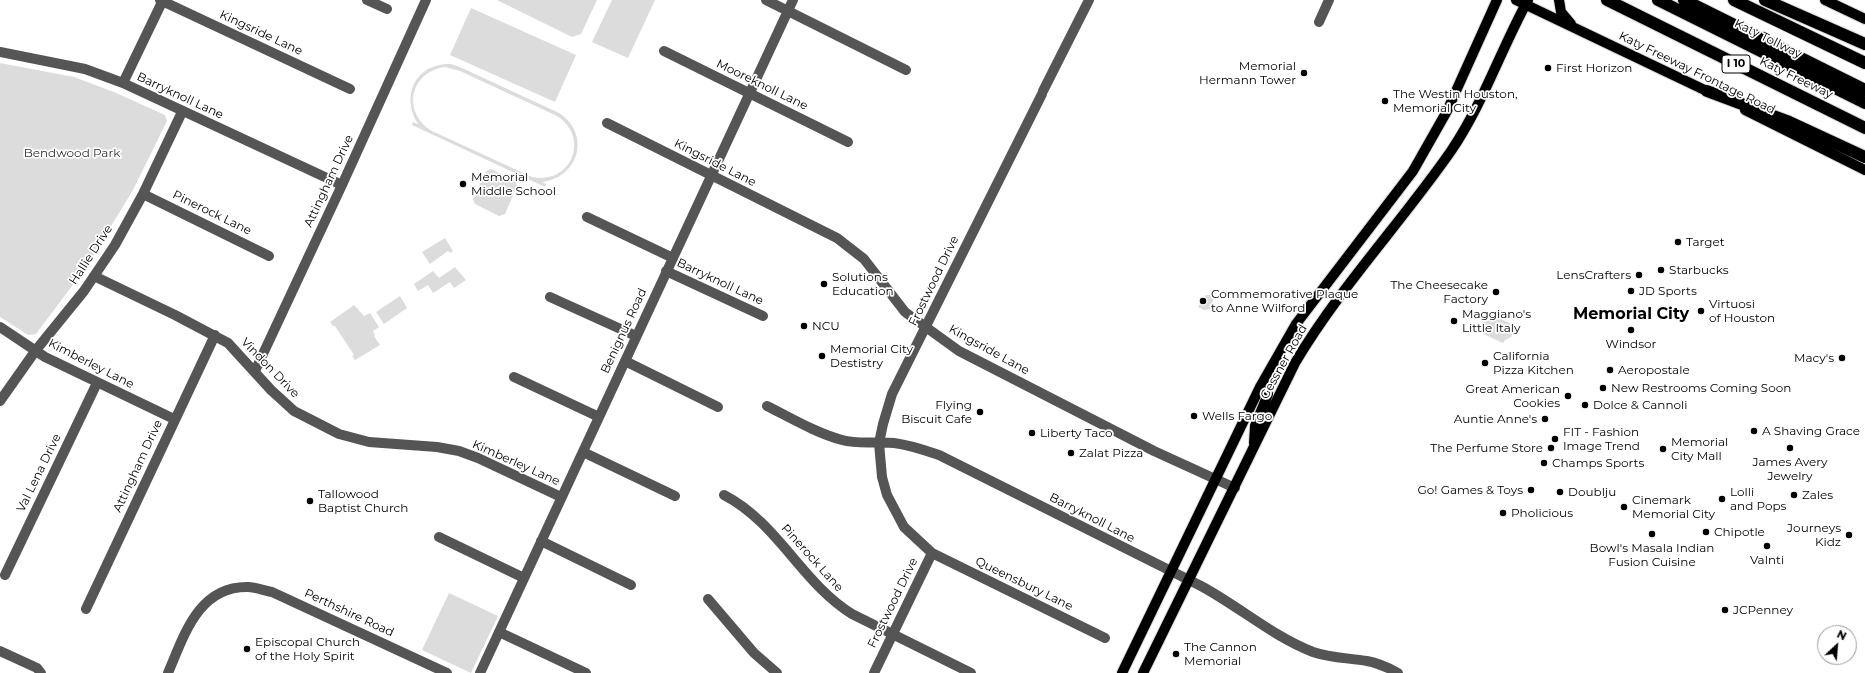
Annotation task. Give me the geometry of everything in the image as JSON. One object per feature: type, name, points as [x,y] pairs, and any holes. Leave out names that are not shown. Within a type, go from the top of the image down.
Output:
[{"type":"highway","name":"Katy Freeway","points":[[1607,0],[1865,128]]},
{"type":"highway","name":"Katy Tollway","points":[[1658,0],[1865,102]]},
{"type":"highway","name":"Katy Tollway","points":[[1684,0],[1865,90]]},
{"type":"highway","points":[[1734,0],[1865,63]]},
{"type":"highway","points":[[1765,0],[1865,44]]},
{"type":"highway","points":[[1707,91],[1787,121],[1865,157]]},
{"type":"main road","name":"Gessner Road","points":[[1122,673],[1260,387],[1296,324],[1413,171],[1446,111],[1497,0]]},
{"type":"main road","name":"Katy Freeway Frontage Road","points":[[1516,0],[1527,2],[1574,28],[1707,91],[1865,170]]},
{"type":"main road","points":[[1559,0],[1561,12],[1574,28]]},
{"type":"main road","points":[[1825,0],[1865,19]]},
{"type":"main road","name":"Gessner Road","points":[[1143,673],[1295,363],[1314,332],[1350,281],[1425,188],[1465,129],[1527,2]]},
{"type":"main road","points":[[1254,449],[1255,426],[1268,394],[1266,390],[1260,387]]},
{"type":"street","points":[[122,83],[162,0]]},
{"type":"street","name":"Kingsride Lane","points":[[162,0],[350,89]]},
{"type":"street","points":[[367,0],[387,9]]},
{"type":"street","name":"Attingham Drive","points":[[255,371],[426,0]]},
{"type":"street","points":[[766,0],[906,70]]},
{"type":"street","name":"Benignus Road","points":[[480,673],[793,0]]},
{"type":"street","name":"Frostwood Drive","points":[[874,673],[932,553],[904,527],[895,511],[882,477],[879,443],[882,424],[892,394],[1089,0]]},
{"type":"street","points":[[1319,22],[1329,0]]},
{"type":"street","name":"Mooreknoll Lane","points":[[664,50],[749,94],[848,142]]},
{"type":"street","name":"Barryknoll Lane","points":[[0,52],[85,69],[122,83],[342,185]]},
{"type":"street","name":"Hallie Drive","points":[[0,401],[36,350],[94,276],[115,245],[143,194],[182,112]]},
{"type":"street","name":"Kingsride Lane","points":[[607,123],[837,238],[853,249],[878,275],[906,312],[926,328],[975,360],[1216,480],[1235,488]]},
{"type":"street","name":"Pinerock Lane","points":[[143,194],[269,256]]},
{"type":"street","name":"Barryknoll Lane","points":[[587,217],[673,258]]},
{"type":"street","name":"Barryknoll Lane","points":[[666,272],[763,316]]},
{"type":"street","name":"Vindon Drive","points":[[94,276],[215,335],[228,343],[271,390],[294,410],[339,434],[369,442],[437,447]]},
{"type":"street","points":[[550,297],[636,336]]},
{"type":"street","name":"Kimberley Lane","points":[[0,327],[45,357],[174,420]]},
{"type":"street","name":"Attingham Drive","points":[[86,609],[215,335]]},
{"type":"street","points":[[625,361],[718,407]]},
{"type":"street","points":[[514,377],[599,417]]},
{"type":"street","name":"Val Lena Drive","points":[[5,576],[97,383]]},
{"type":"street","name":"Barryknoll Lane","points":[[767,406],[818,431],[841,440],[860,444],[894,443],[939,455],[1224,599],[1288,641],[1315,653],[1369,661],[1382,669],[1398,673]]},
{"type":"street","name":"Kimberley Lane","points":[[437,447],[459,451],[478,458],[561,497]]},
{"type":"street","points":[[583,452],[675,496]]},
{"type":"street","name":"Pinerock Lane","points":[[724,495],[739,503],[758,519],[777,538],[821,591],[836,604],[892,634],[971,673]]},
{"type":"street","points":[[439,537],[524,578]]},
{"type":"street","points":[[541,542],[631,585]]},
{"type":"street","name":"Queensbury Lane","points":[[932,553],[1105,638]]},
{"type":"street","name":"Perthshire Road","points":[[168,673],[198,610],[209,600],[228,590],[248,587],[272,592],[447,673]]},
{"type":"street","points":[[708,599],[754,653],[777,673]]},
{"type":"street","points":[[499,632],[586,673]]},
{"type":"street","points":[[0,651],[37,668],[41,673]]},
{"type":"green space","points":[[497,0],[597,0],[581,34],[572,37]]},
{"type":"green space","points":[[612,0],[655,0],[628,58],[592,42]]},
{"type":"green space","points":[[471,8],[576,55],[555,102],[450,55]]},
{"type":"green space","name":"Bendwood Park","points":[[0,63],[74,77],[114,92],[165,115],[167,121],[133,190],[87,266],[36,334],[28,335],[0,317]]},
{"type":"green space","points":[[451,64],[462,68],[557,112],[568,120],[574,130],[577,141],[577,152],[573,163],[566,172],[555,178],[542,182],[546,184],[545,187],[412,125],[413,122],[418,124],[413,113],[411,102],[411,92],[415,83],[420,75],[439,65]],"holes":[[[445,67],[460,71],[555,115],[566,124],[572,134],[574,146],[572,156],[567,166],[558,174],[546,177],[532,177],[432,131],[422,123],[416,114],[413,104],[417,85],[433,70]]]},
{"type":"green space","points":[[491,169],[515,180],[517,186],[505,214],[499,216],[475,204],[473,199],[486,171]]},
{"type":"green space","points":[[445,238],[453,251],[450,253],[448,251],[430,264],[422,252]]},
{"type":"green space","points":[[455,267],[466,280],[454,288],[450,282],[433,293],[428,285],[418,291],[414,284],[433,271],[439,278]]},
{"type":"green space","points":[[1206,295],[1211,295],[1214,298],[1210,309],[1204,310],[1198,307]]},
{"type":"green space","points":[[400,296],[407,308],[384,324],[376,312]]},
{"type":"green space","points":[[354,305],[364,316],[370,313],[379,327],[373,331],[374,336],[380,345],[355,360],[352,356],[354,355],[335,326],[333,326],[330,322]]},
{"type":"green space","points":[[1486,312],[1516,326],[1511,337],[1503,343],[1477,331]]},
{"type":"green space","points":[[449,593],[498,616],[471,673],[422,650]]},
{"type":"place","name":"First Horizon","points":[[1548,68]]},
{"type":"place","name":"Memorial Hermann Tower","points":[[1304,73]]},
{"type":"place","name":"The Westin Houston, Memorial City","points":[[1385,101]]},
{"type":"place","name":"Memorial Middle School","points":[[463,184]]},
{"type":"place","name":"Target","points":[[1678,242]]},
{"type":"place","name":"Starbucks","points":[[1661,270]]},
{"type":"place","name":"LensCrafters","points":[[1639,275]]},
{"type":"place","name":"Solutions Education","points":[[824,284]]},
{"type":"place","name":"JD Sports","points":[[1631,291]]},
{"type":"place","name":"The Cheesecake Factory","points":[[1496,292]]},
{"type":"place","name":"Commemorative Plaque to Anne Wilford","points":[[1203,301]]},
{"type":"place","name":"Virtuosi of Houston","points":[[1701,311]]},
{"type":"place","name":"Maggiano's Little Italy","points":[[1454,321]]},
{"type":"place","name":"NCU","points":[[804,326]]},
{"type":"place","name":"Windsor","points":[[1631,330]]},
{"type":"place","name":"Memorial City Destistry","points":[[822,356]]},
{"type":"place","name":"Macy's","points":[[1842,358]]},
{"type":"place","name":"California Pizza Kitchen","points":[[1485,363]]},
{"type":"place","name":"Aeropostale","points":[[1610,370]]},
{"type":"place","name":"New Restrooms Coming Soon","points":[[1603,388]]},
{"type":"place","name":"Great American Cookies","points":[[1568,396]]},
{"type":"place","name":"Dolce & Cannoli","points":[[1585,405]]},
{"type":"place","name":"Flying Biscuit Cafe","points":[[980,412]]},
{"type":"place","name":"Wells Fargo","points":[[1194,416]]},
{"type":"place","name":"Auntie Anne's","points":[[1545,419]]},
{"type":"place","name":"A Shaving Grace","points":[[1754,431]]},
{"type":"place","name":"Liberty Taco","points":[[1032,433]]},
{"type":"place","name":"FIT - Fashion Image Trend","points":[[1555,439]]},
{"type":"place","name":"The Perfume Store","points":[[1551,448]]},
{"type":"place","name":"James Avery Jewelry","points":[[1790,448]]},
{"type":"place","name":"Memorial City Mall","points":[[1663,449]]},
{"type":"place","name":"Zalat Pizza","points":[[1071,453]]},
{"type":"place","name":"Champs Sports","points":[[1544,463]]},
{"type":"place","name":"Go! Games & Toys","points":[[1531,490]]},
{"type":"place","name":"Doublju","points":[[1560,492]]},
{"type":"place","name":"Zales","points":[[1794,495]]},
{"type":"place","name":"Lolli and Pops","points":[[1722,499]]},
{"type":"place","name":"Tallowood Baptist Church","points":[[310,501]]},
{"type":"place","name":"Cinemark Memorial City","points":[[1624,507]]},
{"type":"place","name":"Pholicious","points":[[1503,513]]},
{"type":"place","name":"Chipotle","points":[[1706,532]]},
{"type":"place","name":"Bowl's Masala Indian Fusion Cuisine","points":[[1652,534]]},
{"type":"place","name":"Journeys Kidz","points":[[1849,535]]},
{"type":"place","name":"Valnti","points":[[1767,546]]},
{"type":"place","name":"JCPenney","points":[[1725,610]]},
{"type":"place","name":"Episcopal Church of the Holy Spirit","points":[[247,649]]},
{"type":"place","name":"The Cannon Memorial","points":[[1176,654]]},
{"type":"district","name":"Memorial City","points":[[1631,314]]}]
